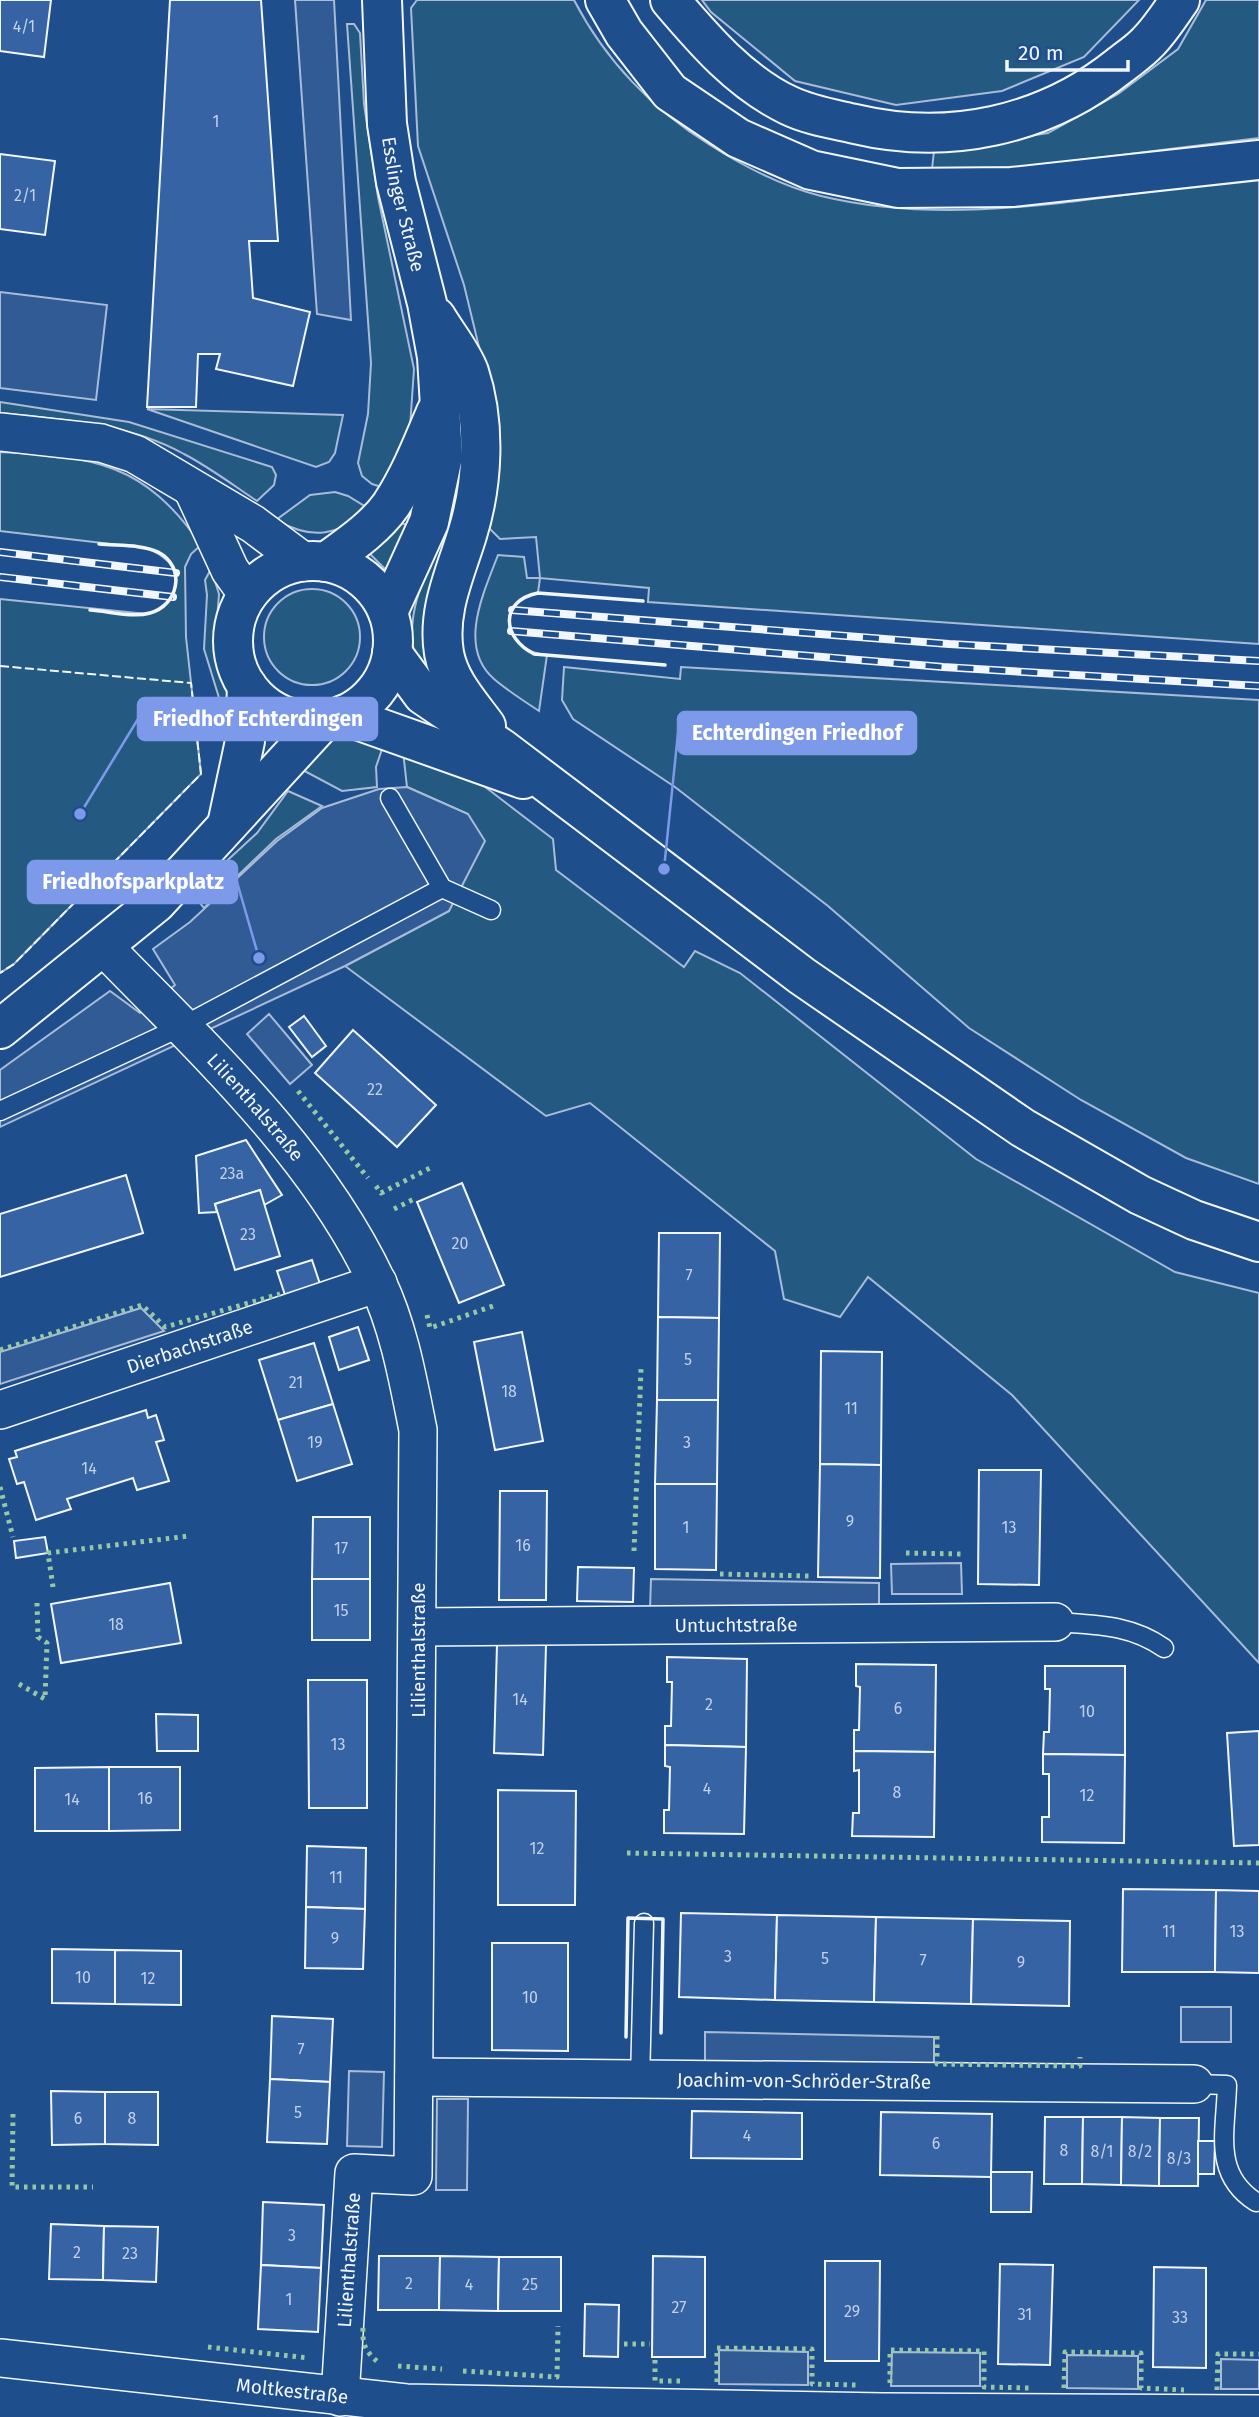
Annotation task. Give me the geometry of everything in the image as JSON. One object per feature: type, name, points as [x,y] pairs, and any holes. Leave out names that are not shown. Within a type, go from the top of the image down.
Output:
[{"type":"main road","name":"Esslinger Straße","points":[[382,0],[383,64],[394,171],[427,303],[437,358],[443,456],[440,483],[429,522],[388,612]]},
{"type":"main road","points":[[605,0],[624,33],[670,92],[738,138],[811,170],[898,188],[1012,187],[1259,159]]},
{"type":"main road","points":[[670,0],[701,37],[740,73],[790,106],[890,132],[956,133],[1020,121],[1062,103],[1102,80],[1148,43],[1181,0]]},
{"type":"main road","points":[[427,303],[468,371],[479,424],[480,480],[468,534],[445,608],[441,630],[444,656],[461,693],[502,748]]},
{"type":"main road","name":"Esslinger Straße","points":[[315,562],[356,540],[390,507],[416,459],[438,407]]},
{"type":"main road","points":[[315,562],[346,568],[364,579],[378,594],[388,612],[393,633],[392,653],[387,673],[376,691],[362,705],[334,718],[302,721],[280,714],[261,702],[247,686],[236,664],[233,640],[237,617],[248,595],[263,579],[282,567],[315,562]]},
{"type":"main road","points":[[392,653],[424,695],[502,748],[802,976],[1023,1128],[1140,1195],[1195,1220],[1259,1242]]},
{"type":"main road","points":[[227,825],[245,741],[247,686]]},
{"type":"main road","points":[[334,718],[561,792]]},
{"type":"main road","points":[[0,1029],[156,903],[227,825],[334,718]]},
{"type":"street","points":[[0,432],[101,443],[135,454],[315,562]]},
{"type":"street","points":[[193,490],[230,570],[248,595]]},
{"type":"street","name":"Lilienthalstraße","points":[[103,946],[252,1103],[322,1189],[378,1283],[404,1359],[418,1430],[413,2176],[354,2173],[340,2397]]},
{"type":"street","name":"Dierbachstraße","points":[[0,1410],[378,1283]]},
{"type":"street","name":"Untuchtstraße","points":[[418,1627],[1055,1622]]},
{"type":"street","name":"Joachim-von-Schröder-Straße","points":[[414,2077],[1195,2084]]},
{"type":"street","name":"Moltkestraße","points":[[0,2358],[340,2397],[406,2410],[1259,2414]]},
{"type":"lane","points":[[390,798],[442,888],[491,910]]},
{"type":"lane","points":[[0,1111],[181,1027],[442,888]]},
{"type":"lane","points":[[1055,1622],[1122,1627],[1147,1637],[1164,1648]]},
{"type":"lane","points":[[640,2081],[644,1923]]},
{"type":"lane","points":[[1195,2084],[1227,2085],[1226,2163],[1229,2177],[1239,2191],[1255,2202]]},
{"type":"shaded area","points":[[295,0],[334,0],[351,320],[317,314]]},
{"type":"shaded area","points":[[417,0],[574,0],[600,43],[616,63],[650,100],[669,116],[749,168],[792,187],[821,196],[875,206],[930,210],[985,209],[1259,179],[1259,644],[648,602],[649,588],[540,578],[536,537],[500,539],[489,528],[496,486],[486,376],[464,285],[418,146],[411,8]]},
{"type":"shaded area","points":[[702,0],[1139,0],[1084,57],[1002,91],[896,105],[795,81],[711,12]]},
{"type":"shaded area","points":[[1206,0],[1259,0],[1259,138],[1024,167],[932,169],[934,151],[1048,133],[1118,94],[1178,49]]},
{"type":"shaded area","points":[[347,24],[354,24],[360,33],[364,104],[378,197],[414,369],[410,427],[388,489],[372,484],[362,476],[358,463],[368,414],[371,363]]},
{"type":"shaded area","points":[[0,292],[107,305],[96,400],[0,388]]},
{"type":"shaded area","points":[[0,402],[129,422],[272,467],[276,475],[274,485],[257,501],[184,454],[140,435],[94,424],[0,413]]},
{"type":"shaded area","points":[[147,409],[343,415],[335,453],[329,462],[316,467]]},
{"type":"shaded area","points":[[0,452],[63,457],[114,469],[159,496],[201,545],[191,554],[185,567],[186,637],[201,774],[14,964],[0,973],[0,599],[147,614],[169,599],[175,590],[176,580],[168,562],[145,548],[0,531]]},
{"type":"shaded area","points":[[335,492],[348,496],[371,510],[347,525],[325,532],[303,531],[276,520],[310,495]]},
{"type":"shaded area","points":[[396,521],[412,527],[389,573],[367,551]]},
{"type":"shaded area","points":[[442,537],[452,540],[434,667],[422,674],[412,640],[413,622],[421,587]]},
{"type":"shaded area","points":[[498,555],[524,557],[527,578],[540,578],[538,593],[524,598],[515,606],[510,616],[514,637],[533,652],[547,655],[539,711],[494,679],[483,666],[475,635],[481,602]]},
{"type":"shaded area","points":[[211,569],[219,594],[215,646],[230,697],[231,740],[223,734],[220,701],[204,649],[207,595],[205,580]]},
{"type":"shaded area","points":[[312,589],[330,593],[346,603],[356,619],[360,637],[356,655],[346,671],[330,681],[312,685],[294,681],[278,671],[268,655],[264,637],[268,619],[278,603],[294,593]]},
{"type":"shaded area","points":[[564,667],[680,679],[681,667],[1259,700],[1259,1184],[1186,1158],[1081,1100],[969,1028],[828,906],[675,787],[573,719],[562,700]]},
{"type":"shaded area","points":[[349,736],[383,746],[376,767],[377,787],[342,791],[297,767],[331,738]]},
{"type":"shaded area","points":[[403,751],[484,786],[553,839],[556,870],[684,967],[695,951],[740,973],[976,1159],[1175,1272],[1259,1293],[1259,1663],[1012,1395],[868,1277],[840,1317],[784,1299],[775,1251],[590,1103],[546,1116],[345,966],[449,911],[468,814],[407,787]]},
{"type":"shaded area","points":[[407,787],[468,814],[485,841],[449,911],[345,966],[0,1127],[0,1070],[110,991],[140,1013],[175,985],[153,949],[190,922],[277,841],[322,808],[379,789]]},
{"type":"shaded area","points":[[288,791],[322,806],[276,839],[204,908],[192,893],[257,833]]},
{"type":"shaded area","points":[[269,1014],[312,1065],[290,1084],[247,1034]]},
{"type":"shaded area","points":[[141,1308],[164,1331],[0,1384],[0,1352]]},
{"type":"shaded area","points":[[961,1563],[962,1594],[892,1594],[891,1564]]},
{"type":"shaded area","points":[[651,1579],[879,1583],[879,1614],[650,1609]]},
{"type":"shaded area","points":[[1181,2007],[1231,2007],[1231,2042],[1181,2042]]},
{"type":"shaded area","points":[[705,2032],[934,2037],[934,2068],[705,2063]]},
{"type":"shaded area","points":[[349,2071],[384,2072],[382,2147],[347,2146]]},
{"type":"shaded area","points":[[437,2099],[468,2099],[467,2190],[436,2190]]},
{"type":"shaded area","points":[[719,2350],[808,2352],[808,2385],[719,2384]]},
{"type":"shaded area","points":[[892,2352],[980,2353],[980,2386],[891,2386]]},
{"type":"shaded area","points":[[1067,2355],[1138,2356],[1138,2389],[1067,2388]]},
{"type":"shaded area","points":[[1221,2359],[1259,2360],[1259,2389],[1221,2389]]},
{"type":"building","points":[[0,0],[51,0],[44,57],[0,51]]},
{"type":"building","points":[[170,0],[261,0],[278,241],[249,241],[253,298],[310,312],[293,386],[216,369],[220,354],[198,354],[196,407],[147,407]]},
{"type":"building","points":[[0,154],[55,161],[45,235],[0,229]]},
{"type":"building","points":[[304,1016],[326,1046],[312,1057],[289,1027]]},
{"type":"building","points":[[353,1030],[436,1105],[397,1147],[315,1073]]},
{"type":"building","points":[[246,1140],[282,1195],[264,1205],[260,1190],[215,1204],[217,1212],[199,1213],[196,1156]]},
{"type":"building","points":[[126,1175],[143,1233],[0,1277],[0,1214]]},
{"type":"building","points":[[462,1183],[504,1285],[459,1303],[417,1202]]},
{"type":"building","points":[[260,1190],[280,1256],[235,1270],[215,1204]]},
{"type":"building","points":[[659,1233],[720,1233],[719,1318],[658,1317]]},
{"type":"building","points":[[312,1260],[321,1287],[286,1298],[277,1271]]},
{"type":"building","points":[[658,1317],[719,1318],[718,1400],[657,1400]]},
{"type":"building","points":[[358,1327],[369,1360],[339,1370],[329,1337]]},
{"type":"building","points":[[522,1332],[543,1441],[495,1450],[474,1342]]},
{"type":"building","points":[[314,1343],[333,1404],[278,1420],[259,1360]]},
{"type":"building","points":[[821,1351],[882,1352],[881,1465],[820,1464]]},
{"type":"building","points":[[657,1400],[718,1400],[717,1484],[655,1484]]},
{"type":"building","points":[[333,1404],[352,1464],[297,1481],[278,1420]]},
{"type":"building","points":[[146,1410],[148,1418],[156,1415],[164,1440],[156,1442],[169,1481],[137,1490],[133,1478],[67,1499],[71,1509],[36,1520],[24,1482],[17,1484],[9,1459],[17,1457],[15,1451]]},
{"type":"building","points":[[820,1464],[881,1465],[880,1578],[818,1577]]},
{"type":"building","points":[[979,1470],[1041,1470],[1039,1585],[978,1584]]},
{"type":"building","points":[[655,1484],[717,1484],[716,1570],[655,1569]]},
{"type":"building","points":[[500,1491],[547,1491],[546,1600],[499,1600]]},
{"type":"building","points":[[313,1517],[370,1517],[370,1579],[312,1579]]},
{"type":"building","points":[[45,1537],[48,1553],[16,1558],[14,1541]]},
{"type":"building","points":[[578,1567],[634,1568],[633,1602],[577,1601]]},
{"type":"building","points":[[312,1579],[370,1579],[370,1640],[312,1640]]},
{"type":"building","points":[[170,1583],[181,1643],[61,1663],[51,1604]]},
{"type":"building","points":[[497,1644],[546,1645],[543,1755],[494,1753]]},
{"type":"building","points":[[667,1657],[747,1659],[746,1747],[665,1745],[665,1726],[671,1726],[672,1682],[667,1682]]},
{"type":"building","points":[[856,1664],[936,1665],[935,1752],[854,1751],[854,1730],[859,1730],[860,1687],[856,1686]]},
{"type":"building","points":[[1045,1666],[1125,1666],[1125,1755],[1043,1754],[1044,1732],[1049,1732],[1050,1689],[1045,1689]]},
{"type":"building","points":[[308,1680],[367,1680],[367,1808],[309,1808]]},
{"type":"building","points":[[156,1714],[198,1715],[198,1751],[157,1751]]},
{"type":"building","points":[[1259,1731],[1259,1845],[1234,1846],[1227,1733]]},
{"type":"building","points":[[665,1745],[746,1747],[744,1834],[664,1833],[664,1810],[669,1810],[670,1767],[665,1766]]},
{"type":"building","points":[[854,1751],[935,1752],[934,1837],[852,1836],[853,1813],[859,1813],[859,1770],[854,1771]]},
{"type":"building","points":[[1043,1754],[1125,1755],[1124,1843],[1042,1842],[1042,1817],[1049,1817],[1049,1774],[1043,1774]]},
{"type":"building","points":[[109,1767],[109,1831],[35,1831],[35,1768]]},
{"type":"building","points":[[109,1767],[180,1767],[180,1830],[109,1831]]},
{"type":"building","points":[[498,1790],[576,1791],[575,1905],[498,1905]]},
{"type":"building","points":[[307,1846],[366,1848],[365,1909],[306,1907]]},
{"type":"building","points":[[1123,1889],[1216,1890],[1215,1972],[1122,1972]]},
{"type":"building","points":[[1216,1890],[1259,1891],[1259,1973],[1215,1972]]},
{"type":"building","points":[[306,1907],[365,1909],[363,1969],[305,1968]]},
{"type":"building","points":[[681,1913],[777,1915],[775,2000],[679,1997]]},
{"type":"building","points":[[777,1915],[876,1917],[874,2002],[775,2000]]},
{"type":"building","points":[[876,1917],[973,1919],[971,2004],[874,2002]]},
{"type":"building","points":[[973,1919],[1070,1921],[1069,2006],[971,2004]]},
{"type":"building","points":[[492,1943],[568,1943],[568,2051],[492,2050]]},
{"type":"building","points":[[52,1949],[115,1950],[115,2004],[52,2003]]},
{"type":"building","points":[[115,1950],[181,1951],[181,2005],[115,2004]]},
{"type":"building","points":[[272,2016],[333,2019],[330,2082],[270,2079]]},
{"type":"building","points":[[270,2079],[330,2082],[327,2144],[267,2142]]},
{"type":"building","points":[[51,2091],[105,2092],[105,2144],[52,2145]]},
{"type":"building","points":[[105,2092],[158,2092],[158,2145],[105,2144]]},
{"type":"building","points":[[692,2111],[802,2113],[802,2159],[691,2158]]},
{"type":"building","points":[[881,2112],[992,2114],[991,2177],[880,2175]]},
{"type":"building","points":[[1045,2117],[1083,2117],[1082,2184],[1044,2184]]},
{"type":"building","points":[[1083,2117],[1122,2117],[1121,2185],[1082,2184]]},
{"type":"building","points":[[1122,2117],[1160,2118],[1159,2186],[1121,2185]]},
{"type":"building","points":[[1160,2118],[1199,2118],[1198,2186],[1159,2186]]},
{"type":"building","points":[[1198,2141],[1215,2141],[1214,2174],[1198,2174]]},
{"type":"building","points":[[991,2172],[1032,2172],[1031,2212],[991,2212]]},
{"type":"building","points":[[263,2202],[324,2205],[321,2268],[261,2265]]},
{"type":"building","points":[[51,2224],[104,2226],[103,2280],[49,2279]]},
{"type":"building","points":[[104,2226],[158,2227],[156,2282],[103,2280]]},
{"type":"building","points":[[379,2256],[440,2256],[439,2310],[378,2310]]},
{"type":"building","points":[[440,2256],[499,2257],[498,2311],[439,2310]]},
{"type":"building","points":[[653,2256],[705,2257],[705,2357],[652,2357]]},
{"type":"building","points":[[499,2257],[561,2257],[561,2311],[498,2311]]},
{"type":"building","points":[[825,2261],[880,2261],[879,2361],[825,2361]]},
{"type":"building","points":[[1000,2264],[1053,2265],[1050,2365],[998,2364]]},
{"type":"building","points":[[261,2265],[321,2268],[318,2332],[258,2329]]},
{"type":"building","points":[[1154,2267],[1206,2268],[1206,2368],[1153,2367]]},
{"type":"building","points":[[585,2304],[619,2305],[618,2357],[584,2356]]},
{"type":"railway","points":[[0,552],[176,573]]},
{"type":"railway","points":[[0,577],[173,597]]},
{"type":"railway","points":[[512,610],[949,644],[1259,661]]},
{"type":"railway","points":[[511,631],[943,667],[1259,686]]},
{"type":"hedge","points":[[298,1091],[368,1178]]},
{"type":"hedge","points":[[376,1186],[381,1193],[432,1167]]},
{"type":"hedge","points":[[394,1209],[416,1198]]},
{"type":"hedge","points":[[0,1350],[142,1305],[165,1327],[280,1294]]},
{"type":"hedge","points":[[427,1315],[430,1328],[493,1306]]},
{"type":"hedge","points":[[634,1551],[641,1369]]},
{"type":"hedge","points":[[0,1487],[13,1537]]},
{"type":"hedge","points":[[53,1587],[48,1553],[189,1536]]},
{"type":"hedge","points":[[906,1553],[961,1554]]},
{"type":"hedge","points":[[720,1574],[809,1576]]},
{"type":"hedge","points":[[19,1684],[45,1699],[47,1643],[38,1637],[37,1603]]},
{"type":"hedge","points":[[627,1853],[1259,1863]]},
{"type":"hedge","points":[[937,2036],[937,2064],[1080,2066],[1080,2057]]},
{"type":"hedge","points":[[13,2114],[12,2187],[93,2187]]},
{"type":"hedge","points":[[463,2371],[557,2377],[558,2326]]},
{"type":"hedge","points":[[363,2328],[366,2348],[379,2363]]},
{"type":"hedge","points":[[624,2344],[650,2344]]},
{"type":"hedge","points":[[208,2347],[309,2358]]},
{"type":"hedge","points":[[717,2382],[717,2348],[812,2349],[812,2384],[856,2385]]},
{"type":"hedge","points":[[890,2383],[890,2350],[984,2351],[984,2387],[1029,2388]]},
{"type":"hedge","points":[[1064,2388],[1065,2352],[1141,2353],[1141,2388],[1184,2390]]},
{"type":"hedge","points":[[1217,2390],[1218,2354],[1259,2354]]},
{"type":"hedge","points":[[655,2360],[655,2381],[681,2381]]},
{"type":"hedge","points":[[398,2366],[442,2369]]},
{"type":"fence","points":[[0,666],[191,683],[201,774],[14,964],[0,973]]},
{"type":"wall","points":[[90,610],[128,615],[150,613],[167,603],[175,586],[173,567],[158,552],[137,546],[99,544]]},
{"type":"wall","points":[[643,601],[538,593],[525,597],[516,604],[509,621],[516,639],[534,654],[665,665]]},
{"type":"wall","points":[[626,2037],[628,1918],[663,1919],[661,2033]]},
{"type":"place","name":"Friedhof Echterdingen","points":[[80,814]]},
{"type":"place","name":"Echterdingen Friedhof","points":[[664,869]]},
{"type":"place","name":"Friedhofsparkplatz","points":[[259,958]]}]
